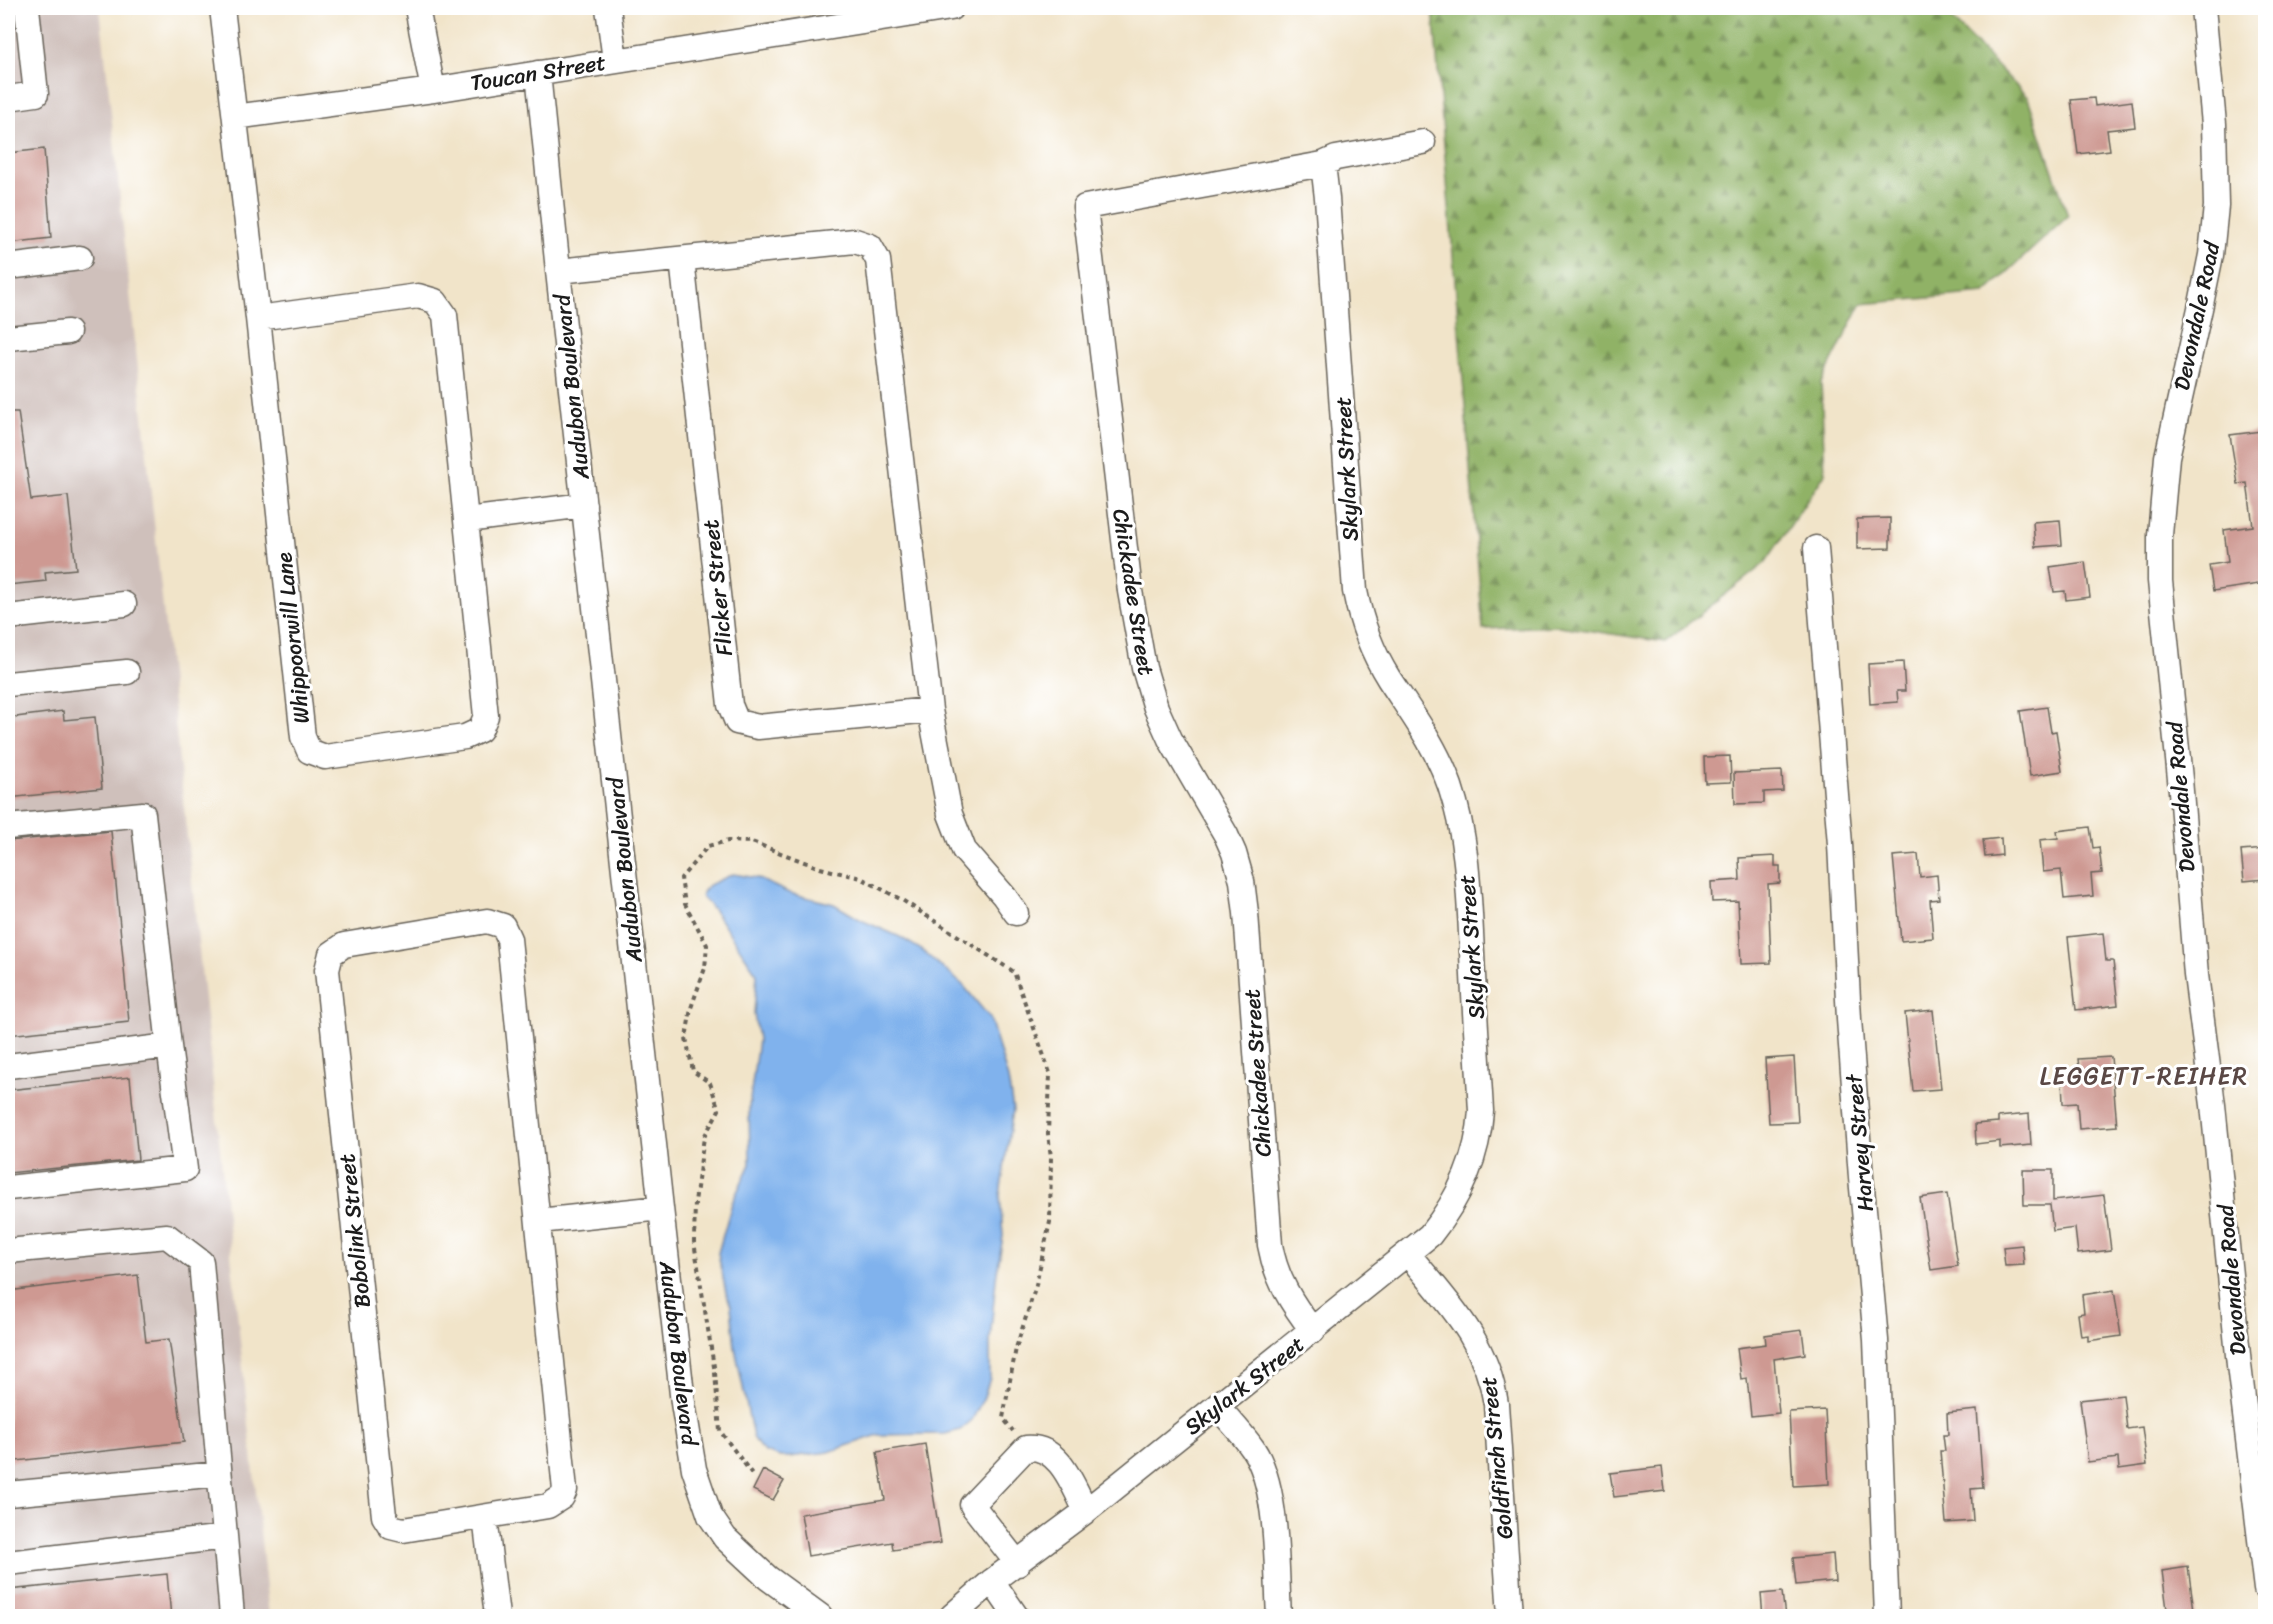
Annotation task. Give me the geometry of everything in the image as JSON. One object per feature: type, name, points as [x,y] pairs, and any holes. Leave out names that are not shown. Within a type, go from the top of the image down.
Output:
[{"type":"street","points":[[8,98],[36,94],[27,8]]},
{"type":"street","points":[[222,8],[235,117]]},
{"type":"street","points":[[417,8],[433,90]]},
{"type":"street","points":[[608,8],[615,60]]},
{"type":"street","name":"Toucan Street","points":[[235,117],[433,90],[951,8]]},
{"type":"street","name":"Devondale Road","points":[[2203,8],[2214,124],[2216,206],[2205,285],[2167,457],[2160,535],[2160,581],[2180,779],[2196,975],[2213,1105],[2239,1365],[2265,1589]]},
{"type":"street","name":"Audubon Boulevard","points":[[538,73],[660,1208],[683,1403],[694,1469],[710,1516],[725,1538],[768,1578],[820,1617]]},
{"type":"street","name":"Whippoorwill Lane","points":[[235,117],[303,737],[309,751],[325,757],[465,737],[480,730],[486,716],[445,315],[435,301],[418,296],[258,318]]},
{"type":"street","points":[[1323,164],[1336,158],[1423,142]]},
{"type":"street","name":"Skylark Street","points":[[952,1617],[992,1581],[1018,1564],[1086,1511],[1430,1235],[1454,1204],[1465,1181],[1480,1132],[1481,1111],[1467,874],[1460,824],[1449,784],[1416,718],[1388,678],[1374,652],[1358,609],[1351,562],[1328,198],[1323,164]]},
{"type":"street","name":"Chickadee Street","points":[[1313,1331],[1290,1301],[1272,1261],[1246,914],[1239,872],[1226,835],[1170,739],[1156,708],[1136,634],[1085,207],[1323,164]]},
{"type":"street","points":[[558,271],[855,241],[870,246],[878,260],[930,710],[950,814],[964,850],[1016,913]]},
{"type":"street","points":[[8,267],[80,258]]},
{"type":"street","name":"Flicker Street","points":[[682,259],[730,705],[737,722],[758,728],[930,710]]},
{"type":"street","points":[[8,338],[68,332]]},
{"type":"street","points":[[467,520],[584,505]]},
{"type":"street","name":"Harvey Street","points":[[1816,548],[1840,844],[1859,1154],[1876,1340],[1887,1617]]},
{"type":"street","points":[[8,617],[124,604]]},
{"type":"street","points":[[8,684],[127,672]]},
{"type":"street","points":[[8,827],[143,814],[185,1169],[8,1188]]},
{"type":"street","name":"Bobolink Street","points":[[487,921],[503,926],[509,939],[565,1490],[562,1497],[548,1506],[485,1517],[404,1530],[391,1527],[384,1516],[327,970],[331,954],[345,945],[487,921]]},
{"type":"street","points":[[8,1066],[169,1046]]},
{"type":"street","points":[[539,1221],[660,1208]]},
{"type":"street","points":[[8,1251],[167,1236],[201,1262],[232,1617]]},
{"type":"street","name":"Goldfinch Street","points":[[1408,1254],[1476,1340],[1492,1380],[1496,1404],[1510,1617]]},
{"type":"street","points":[[1217,1406],[1254,1450],[1263,1473],[1272,1504],[1279,1617]]},
{"type":"street","points":[[1018,1564],[972,1505],[1026,1448],[1035,1447],[1046,1450],[1057,1461],[1086,1511]]},
{"type":"street","points":[[8,1494],[219,1473]]},
{"type":"street","points":[[485,1517],[498,1617]]},
{"type":"street","points":[[8,1563],[225,1537]]},
{"type":"street","points":[[992,1581],[1016,1617]]},
{"type":"path","points":[[752,1474],[720,1431],[715,1373],[694,1242],[695,1202],[704,1137],[718,1110],[710,1083],[693,1071],[686,1038],[691,1008],[705,968],[707,945],[684,904],[681,878],[708,846],[728,841],[752,842],[820,868],[861,878],[902,900],[1014,972],[1050,1073],[1050,1222],[1035,1290],[1016,1348],[1004,1418],[1026,1448]]},
{"type":"shaded area","points":[[8,8],[100,8],[269,1616],[8,1616]]},
{"type":"green space","points":[[1433,8],[1941,8],[2028,98],[2068,216],[1985,293],[1861,304],[1821,383],[1825,474],[1765,563],[1665,642],[1559,626],[1483,629]]},
{"type":"water","points":[[733,874],[757,878],[789,893],[834,904],[861,920],[900,937],[920,949],[963,985],[990,1018],[1008,1079],[1013,1110],[1000,1195],[1003,1236],[990,1340],[990,1378],[984,1397],[972,1420],[960,1430],[945,1434],[878,1435],[829,1452],[789,1457],[780,1457],[765,1452],[753,1437],[735,1348],[731,1306],[718,1253],[732,1203],[750,1164],[749,1107],[758,1040],[754,1013],[757,974],[713,909],[701,896],[707,886]]},
{"type":"building","points":[[2094,98],[2095,106],[2132,101],[2135,127],[2107,130],[2110,150],[2078,154],[2071,100]]},
{"type":"building","points":[[44,149],[51,238],[8,243],[8,153]]},
{"type":"building","points":[[8,412],[18,412],[31,500],[68,496],[76,569],[45,572],[46,581],[8,585]]},
{"type":"building","points":[[2261,431],[2262,439],[2265,438],[2265,583],[2213,591],[2209,565],[2228,562],[2224,530],[2253,526],[2247,483],[2238,484],[2230,435]]},
{"type":"building","points":[[1890,518],[1890,548],[1857,549],[1857,519]]},
{"type":"building","points":[[2060,520],[2062,545],[2035,547],[2033,522]]},
{"type":"building","points":[[2085,562],[2090,597],[2066,600],[2065,591],[2054,592],[2050,567]]},
{"type":"building","points":[[1903,662],[1905,691],[1897,691],[1898,702],[1870,704],[1868,664]]},
{"type":"building","points":[[2047,707],[2051,732],[2056,731],[2062,771],[2030,776],[2020,711]]},
{"type":"building","points":[[63,711],[64,720],[95,717],[102,788],[8,798],[8,718]]},
{"type":"building","points":[[1730,756],[1731,782],[1705,783],[1704,757]]},
{"type":"building","points":[[1782,771],[1783,791],[1764,792],[1764,803],[1735,804],[1734,773]]},
{"type":"building","points":[[2090,827],[2093,848],[2099,847],[2102,873],[2091,874],[2093,896],[2064,899],[2061,870],[2043,872],[2040,840],[2058,838],[2057,831]]},
{"type":"building","points":[[111,831],[129,1022],[8,1035],[8,841]]},
{"type":"building","points":[[2001,838],[2002,855],[1985,857],[1983,840]]},
{"type":"building","points":[[2265,849],[2265,879],[2244,881],[2241,851]]},
{"type":"building","points":[[1918,854],[1920,877],[1937,875],[1939,899],[1930,900],[1933,938],[1901,941],[1893,856]]},
{"type":"building","points":[[1775,856],[1775,866],[1780,866],[1780,883],[1768,884],[1771,963],[1741,964],[1738,901],[1712,902],[1711,882],[1740,880],[1739,858]]},
{"type":"building","points":[[2103,933],[2106,961],[2113,961],[2118,1005],[2076,1010],[2068,937]]},
{"type":"building","points":[[1933,1010],[1941,1089],[1913,1091],[1905,1013]]},
{"type":"building","points":[[1794,1057],[1798,1122],[1769,1123],[1765,1059]]},
{"type":"building","points":[[2111,1057],[2117,1126],[2079,1129],[2077,1103],[2063,1104],[2062,1078],[2080,1076],[2078,1059]]},
{"type":"building","points":[[130,1077],[138,1160],[8,1173],[8,1090]]},
{"type":"building","points":[[2029,1114],[2031,1145],[2000,1148],[2000,1141],[1976,1144],[1975,1124],[1998,1122],[1998,1117]]},
{"type":"building","points":[[2023,1170],[2053,1170],[2053,1201],[2104,1195],[2111,1250],[2078,1254],[2075,1228],[2053,1231],[2050,1205],[2024,1205]]},
{"type":"building","points":[[1947,1194],[1958,1266],[1931,1270],[1920,1198]]},
{"type":"building","points":[[2022,1245],[2024,1265],[2005,1266],[2003,1247]]},
{"type":"building","points":[[138,1275],[146,1342],[169,1339],[184,1442],[8,1462],[8,1291]]},
{"type":"building","points":[[2114,1290],[2121,1336],[2088,1341],[2088,1335],[2081,1336],[2078,1314],[2084,1313],[2082,1295]]},
{"type":"building","points":[[1802,1330],[1805,1354],[1774,1359],[1779,1413],[1751,1416],[1747,1378],[1741,1379],[1737,1348],[1766,1344],[1765,1335]]},
{"type":"building","points":[[2123,1395],[2127,1429],[2142,1427],[2147,1465],[2119,1469],[2118,1458],[2088,1462],[2080,1400]]},
{"type":"building","points":[[1825,1410],[1829,1484],[1793,1486],[1789,1412]]},
{"type":"building","points":[[1977,1410],[1983,1488],[1971,1489],[1973,1521],[1946,1523],[1940,1451],[1945,1451],[1943,1435],[1948,1435],[1947,1413]]},
{"type":"building","points":[[925,1444],[941,1543],[893,1550],[892,1542],[808,1556],[801,1514],[885,1500],[877,1452]]},
{"type":"building","points":[[1662,1467],[1665,1491],[1614,1497],[1610,1473]]},
{"type":"building","points":[[763,1470],[784,1481],[773,1500],[753,1490]]},
{"type":"building","points":[[1833,1554],[1835,1581],[1796,1585],[1793,1558]]},
{"type":"building","points":[[2188,1567],[2195,1617],[2168,1617],[2162,1571]]},
{"type":"building","points":[[167,1574],[171,1617],[8,1617],[8,1590]]},
{"type":"building","points":[[1782,1592],[1785,1617],[1763,1617],[1761,1594]]},
{"type":"district","name":"LEGGETT-REIHER","points":[[2144,1076]]}]
